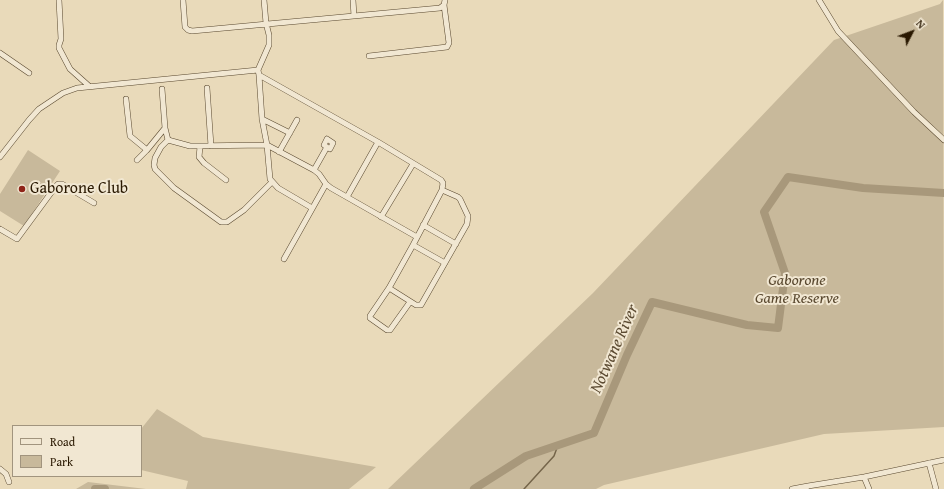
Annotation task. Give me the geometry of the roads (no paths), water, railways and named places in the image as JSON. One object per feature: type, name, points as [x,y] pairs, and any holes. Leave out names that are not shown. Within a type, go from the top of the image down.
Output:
[{"type":"street","points":[[59,0],[61,39],[59,48],[70,69],[89,86]]},
{"type":"street","points":[[183,0],[185,27],[192,31],[440,8],[445,2]]},
{"type":"street","points":[[264,0],[270,45],[258,73],[270,179],[278,188],[312,208]]},
{"type":"street","points":[[353,0],[354,16]]},
{"type":"street","points":[[819,0],[838,31],[914,112],[944,140]]},
{"type":"street","points":[[368,56],[445,48],[449,43],[445,2]]},
{"type":"street","points":[[0,53],[29,73]]},
{"type":"street","points":[[0,158],[29,120],[39,110],[63,94],[76,88],[258,73],[378,142],[441,180],[443,183],[442,190],[413,245],[389,288],[370,317],[387,330],[391,329],[410,302]]},
{"type":"street","points":[[162,88],[165,128],[168,140]]},
{"type":"street","points":[[207,88],[211,146]]},
{"type":"street","points":[[126,99],[130,136],[147,150]]},
{"type":"street","points":[[262,119],[290,133]]},
{"type":"street","points":[[279,152],[297,120]]},
{"type":"street","points":[[137,160],[165,128]]},
{"type":"street","points":[[168,140],[200,147],[267,145],[314,170],[326,184],[381,217],[417,236]]},
{"type":"street","points":[[168,140],[161,147],[155,158],[155,169],[174,188],[221,222],[227,222],[244,210],[272,182]]},
{"type":"street","points":[[347,197],[378,142]]},
{"type":"street","points":[[200,147],[200,157],[204,163],[226,180]]},
{"type":"street","points":[[314,170],[327,147]]},
{"type":"street","points":[[381,217],[413,164]]},
{"type":"street","points":[[0,229],[17,239],[58,184],[62,184],[94,203]]},
{"type":"street","points":[[284,259],[326,184]]},
{"type":"street","points":[[389,288],[410,302],[420,305],[467,224],[468,216],[458,197],[442,190]]},
{"type":"street","points":[[423,225],[456,244]]},
{"type":"street","points":[[413,245],[444,263]]},
{"type":"street","points":[[792,489],[864,477],[944,460]]},
{"type":"street","points":[[929,463],[936,489]]},
{"type":"street","points":[[0,469],[6,474],[9,482]]},
{"type":"street","points":[[864,477],[869,489]]},
{"type":"waterway","name":"Notwane River","points":[[474,489],[526,456],[594,433],[627,355],[652,302],[747,325],[778,328],[785,273],[764,212],[788,177],[863,188],[944,193]]},
{"type":"waterway","points":[[524,489],[554,456],[558,445]]},
{"type":"waterway","name":"Notwane River","points":[[95,489],[105,489]]},
{"type":"place","name":"Gaborone Club","points":[[22,189]]},
{"type":"park label","name":"Gaborone Game Reserve","points":[[797,290]]}]
